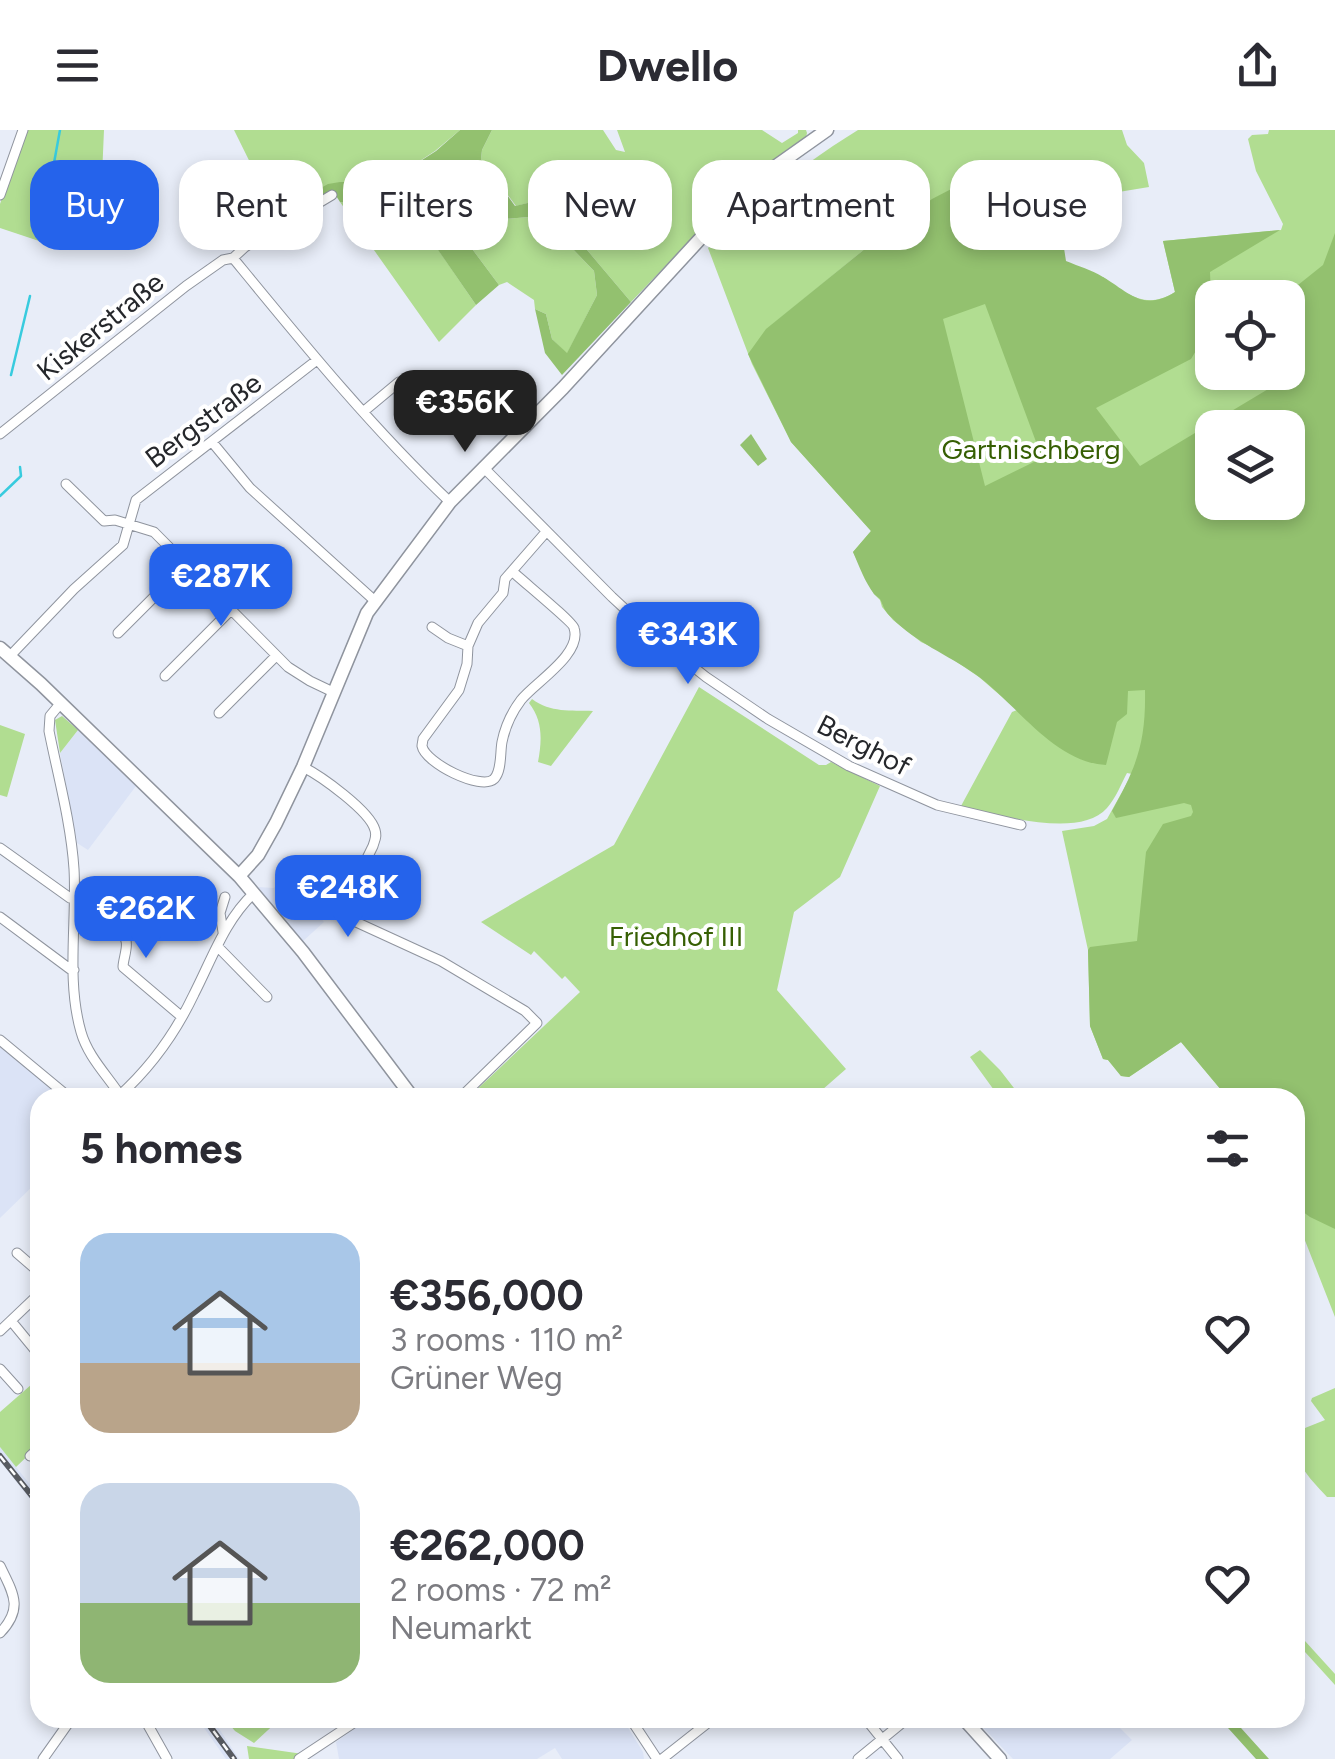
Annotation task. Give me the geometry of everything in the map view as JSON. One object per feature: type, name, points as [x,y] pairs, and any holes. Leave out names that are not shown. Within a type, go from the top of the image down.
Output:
[{"type":"street","points":[[0,195],[22,130]]},
{"type":"street","points":[[238,876],[258,855],[303,767],[366,613],[450,502],[564,388],[744,192],[827,130]]},
{"type":"street","name":"Kiskerstraße","points":[[0,434],[222,260],[233,258],[332,195]]},
{"type":"street","points":[[233,258],[405,460],[450,502]]},
{"type":"street","name":"Bergstraße","points":[[5,652],[122,545],[136,500],[317,360]]},
{"type":"street","points":[[363,412],[399,382]]},
{"type":"street","points":[[212,442],[250,488],[376,601]]},
{"type":"street","name":"Berghof","points":[[483,467],[654,635],[768,719],[850,766],[937,806],[1022,825]]},
{"type":"street","points":[[66,484],[104,521],[115,520],[154,532],[276,656],[310,681],[334,692]]},
{"type":"street","points":[[422,748],[426,733],[459,690],[468,646],[478,623],[503,593],[505,579],[546,532]]},
{"type":"street","points":[[118,633],[185,566]]},
{"type":"street","points":[[422,748],[452,772],[478,782],[490,782],[497,775],[502,744],[514,710],[569,650],[575,634],[572,622],[512,571]]},
{"type":"street","points":[[165,676],[230,611]]},
{"type":"street","points":[[432,627],[468,646]]},
{"type":"street","points":[[5,652],[254,893],[405,1088]]},
{"type":"street","points":[[219,713],[276,656]]},
{"type":"street","points":[[60,704],[50,716],[49,732],[74,862],[74,970],[81,1033],[86,1048],[114,1088]]},
{"type":"street","points":[[409,745],[422,748]]},
{"type":"street","points":[[303,767],[364,813],[375,829],[373,846],[346,898],[348,916],[441,962],[525,1011],[537,1023],[470,1088]]},
{"type":"street","points":[[0,848],[124,935],[122,967],[182,1017]]},
{"type":"street","points":[[223,932],[254,893]]},
{"type":"street","points":[[128,1088],[182,1017],[218,947],[225,896]]},
{"type":"street","points":[[0,917],[74,970]]},
{"type":"street","points":[[218,947],[267,997]]},
{"type":"street","points":[[0,1040],[58,1088]]},
{"type":"street","points":[[18,1252],[30,1263]]},
{"type":"street","points":[[0,1332],[30,1305]]},
{"type":"street","points":[[12,1322],[30,1344]]},
{"type":"street","points":[[0,1369],[18,1389]]},
{"type":"street","points":[[0,1566],[15,1604],[12,1618],[0,1633]]},
{"type":"street","points":[[44,1759],[65,1728]]},
{"type":"street","points":[[150,1728],[167,1759]]},
{"type":"street","points":[[299,1759],[346,1728]]},
{"type":"street","points":[[637,1728],[659,1759],[701,1728]]},
{"type":"street","points":[[873,1728],[898,1759]]},
{"type":"street","points":[[858,1759],[896,1728]]},
{"type":"street","points":[[972,1728],[1000,1759]]},
{"type":"shaded area","points":[[78,730],[136,786],[88,850],[77,843],[60,753]]},
{"type":"shaded area","points":[[284,875],[324,922],[302,942],[258,887],[274,888]]},
{"type":"shaded area","points":[[0,1047],[51,1088],[30,1088],[30,1189],[0,1218]]},
{"type":"shaded area","points":[[0,1447],[30,1484],[30,1499],[0,1461]]},
{"type":"shaded area","points":[[204,1728],[219,1728],[239,1759],[226,1759]]},
{"type":"shaded area","points":[[355,1728],[628,1728],[644,1759],[562,1759],[555,1748],[537,1759],[339,1759],[336,1742]]},
{"type":"shaded area","points":[[984,1728],[1120,1728],[1132,1740],[1110,1759],[1013,1759]]},
{"type":"green space","points":[[25,130],[104,130],[103,160],[30,160],[30,238],[0,228],[0,204]]},
{"type":"green space","points":[[234,130],[460,130],[421,160],[343,160],[343,190],[323,196],[323,160],[249,160]]},
{"type":"green space","points":[[460,130],[492,130],[482,160],[422,160]]},
{"type":"green space","points":[[492,130],[603,130],[616,150],[625,152],[617,130],[762,130],[782,143],[798,130],[807,133],[779,160],[692,160],[692,238],[631,302],[587,250],[672,250],[672,160],[528,160],[528,203],[516,206],[508,195],[508,160],[482,160]]},
{"type":"green space","name":"Gartnischberg","points":[[858,130],[1122,130],[1127,145],[1144,163],[1149,187],[1122,191],[1122,160],[950,160],[950,193],[930,206],[930,160],[813,160]]},
{"type":"green space","name":"Gartnischberg","points":[[1269,130],[1335,130],[1335,1317],[1305,1240],[1305,1088],[1219,1088],[1181,1042],[1129,1077],[1121,1076],[1103,1059],[1090,1026],[1088,950],[1062,831],[1094,826],[1107,819],[1132,774],[1127,773],[1107,808],[1077,822],[1037,822],[961,806],[1012,712],[1017,710],[979,677],[921,642],[882,607],[853,552],[871,531],[791,442],[752,364],[709,250],[864,250],[767,329],[751,352],[1103,277],[1138,298],[1155,300],[1175,292],[1163,241],[1281,230],[1283,224],[1256,171],[1248,139],[1252,135],[1268,134]]},
{"type":"green space","points":[[340,182],[343,202],[333,191],[323,197],[323,187]]},
{"type":"green space","name":"Gartnischberg","points":[[950,190],[950,250],[1064,250],[1066,261],[1145,300],[1175,292],[1163,241],[1280,230],[1210,272],[1210,280],[1195,280],[1195,352],[1191,359],[1096,408],[1140,466],[1195,433],[1195,520],[1305,520],[1305,410],[1233,410],[1267,390],[1305,390],[1304,280],[1323,265],[1335,233],[1335,1229],[1305,1213],[1305,1088],[1219,1088],[1181,1042],[1129,1077],[1121,1076],[1103,1059],[1090,1026],[1088,950],[1137,941],[1146,852],[1163,824],[1193,812],[1191,805],[1184,803],[1116,818],[1112,811],[1138,753],[1145,690],[1128,691],[1127,714],[1117,722],[1106,765],[1087,761],[1052,743],[975,674],[901,627],[874,594],[853,552],[871,531],[791,442],[748,354],[766,329],[863,250],[930,250],[930,200]],"holes":[[[985,304],[1042,458],[985,486],[943,319]]]},
{"type":"green space","points":[[508,196],[515,206],[528,203],[528,217],[508,219]]},
{"type":"green space","points":[[528,217],[528,250],[574,250],[594,271],[597,295],[567,354],[552,339],[546,314],[535,309],[534,300],[507,282],[499,285],[473,250],[508,250],[508,219]]},
{"type":"green space","points":[[374,250],[438,250],[476,305],[439,342]]},
{"type":"green space","points":[[438,250],[473,250],[499,285],[476,305]]},
{"type":"green space","points":[[574,250],[587,250],[631,302],[562,375],[545,353],[535,309],[546,314],[552,339],[567,353],[597,295],[594,271]]},
{"type":"green space","points":[[751,434],[767,459],[758,466],[740,445]]},
{"type":"green space","name":"Friedhof III","points":[[699,687],[819,765],[831,762],[880,786],[840,877],[794,912],[777,990],[846,1069],[824,1088],[479,1088],[580,992],[534,951],[531,955],[481,922],[614,845]]},
{"type":"green space","points":[[532,699],[554,709],[593,711],[551,766],[538,762],[540,731],[529,703]]},
{"type":"green space","points":[[62,716],[78,730],[60,753],[55,720]]},
{"type":"green space","points":[[0,725],[25,734],[7,797],[0,795]]},
{"type":"green space","points":[[980,1050],[1014,1088],[992,1088],[970,1057]]},
{"type":"green space","points":[[30,1386],[30,1454],[16,1467],[0,1447],[0,1412]]},
{"type":"green space","points":[[1335,1388],[1335,1497],[1327,1497],[1305,1471],[1305,1428],[1325,1420],[1312,1398]]},
{"type":"green space","points":[[1305,1641],[1335,1674],[1335,1685],[1305,1652]]},
{"type":"green space","points":[[232,1728],[270,1728],[254,1743]]},
{"type":"green space","points":[[1228,1728],[1241,1728],[1269,1759],[1256,1759]]},
{"type":"green space","points":[[247,1746],[303,1754],[295,1759],[249,1759]]},
{"type":"waterway","points":[[55,160],[60,130]]},
{"type":"waterway","points":[[11,375],[30,296]]},
{"type":"waterway","points":[[0,496],[21,476],[20,467]]},
{"type":"railway","points":[[0,1456],[30,1494]]},
{"type":"railway","points":[[211,1728],[234,1759]]}]
